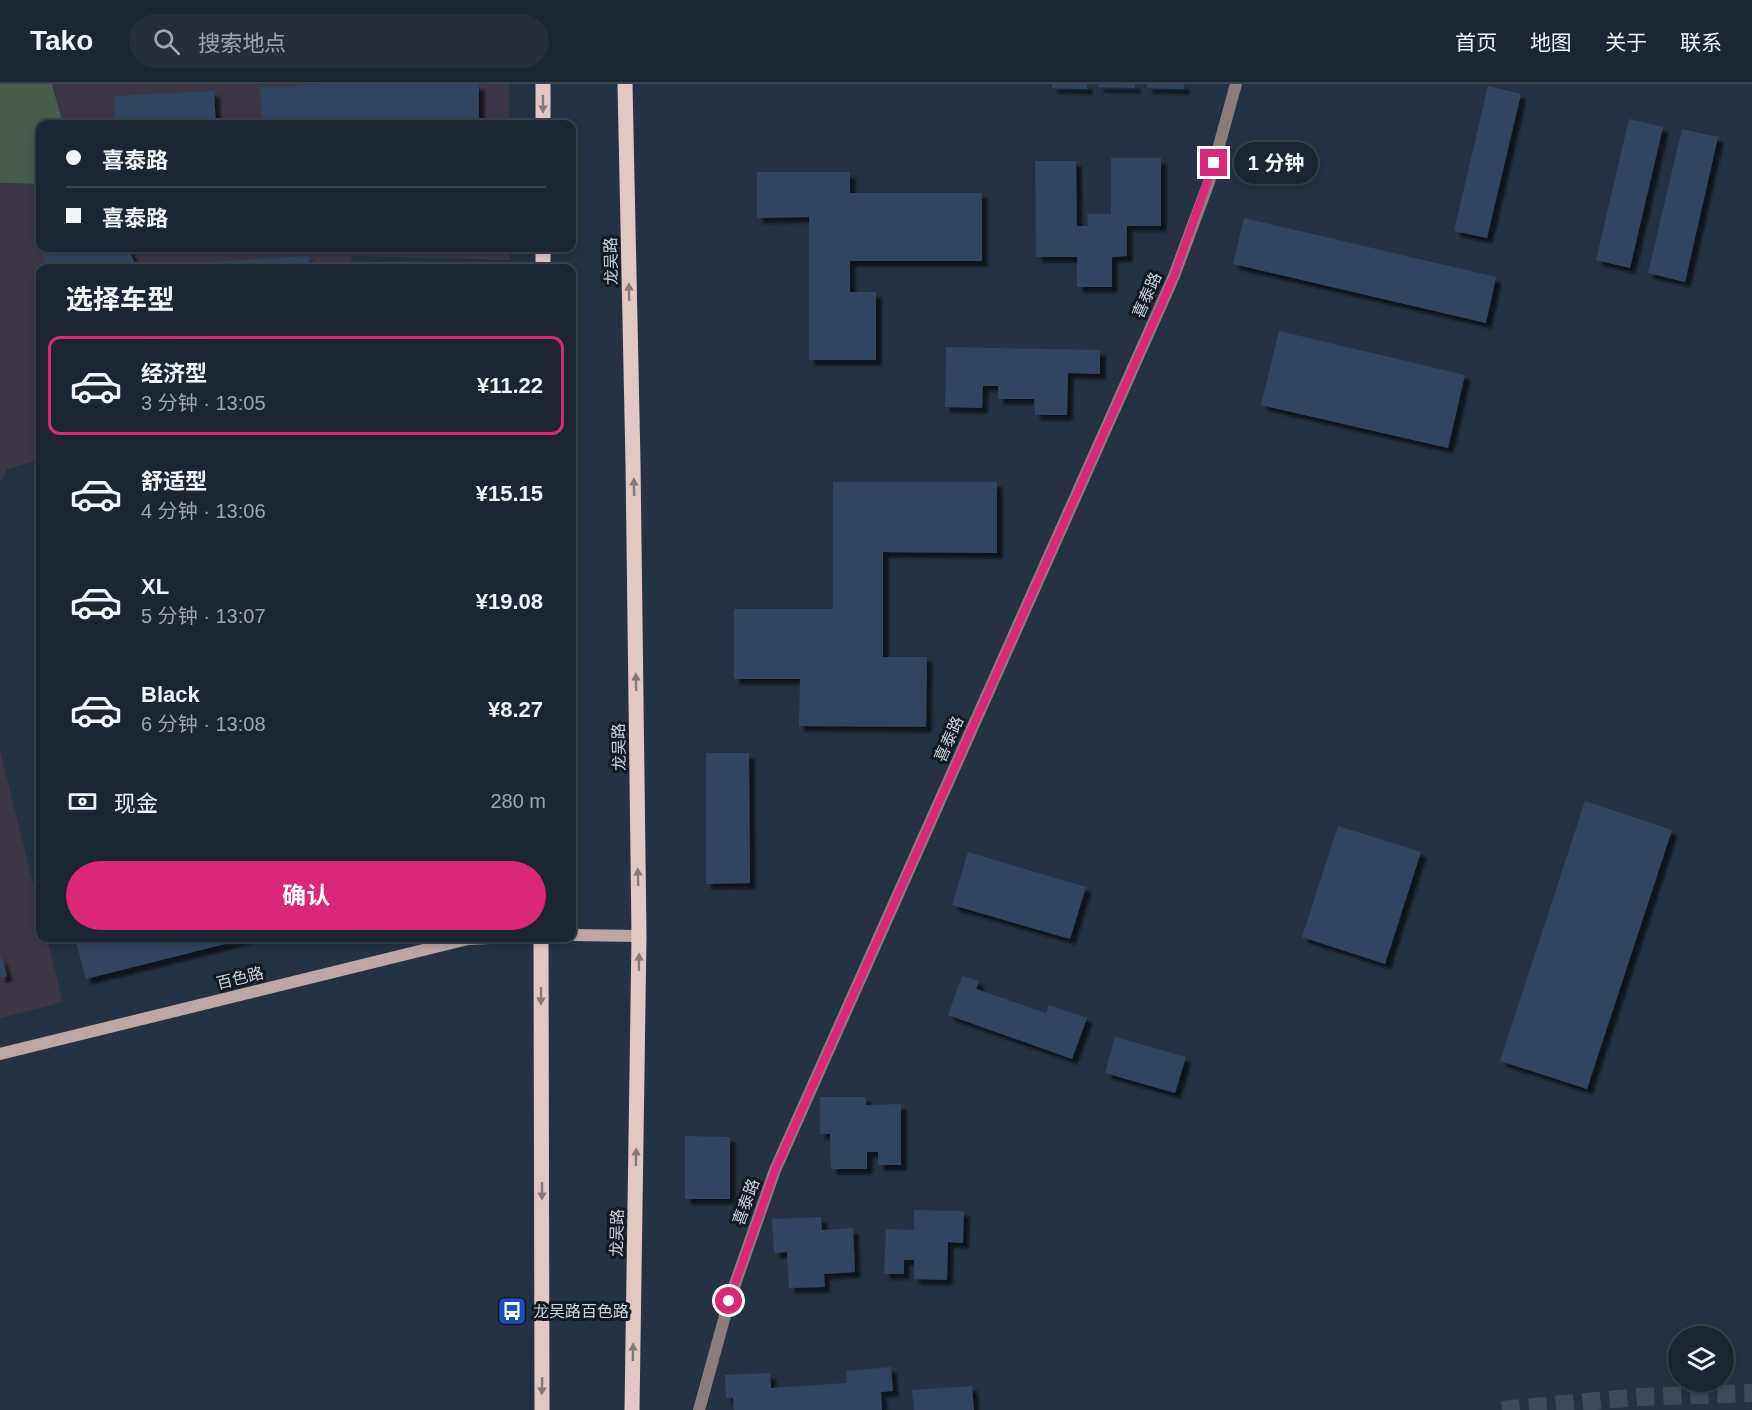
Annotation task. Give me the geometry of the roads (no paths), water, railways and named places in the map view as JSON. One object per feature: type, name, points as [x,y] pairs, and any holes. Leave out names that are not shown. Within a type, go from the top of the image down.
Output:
[{"type":"main road","points":[[543,84],[543,120]]},
{"type":"main road","name":"龙吴路","points":[[625,84],[639,936],[632,1410]]},
{"type":"main road","points":[[541,942],[542,1410]]},
{"type":"street","name":"喜泰路","points":[[699,1410],[729,1301],[775,1170],[1174,276],[1209,182],[1236,84]]},
{"type":"street","points":[[576,935],[639,936]]},
{"type":"street","name":"百色路","points":[[0,1054],[456,942]]},
{"type":"tunnel","points":[[1502,1410],[1637,1397],[1752,1393]]},
{"type":"place","name":"龙吴路百色路","points":[[512,1311]]}]
